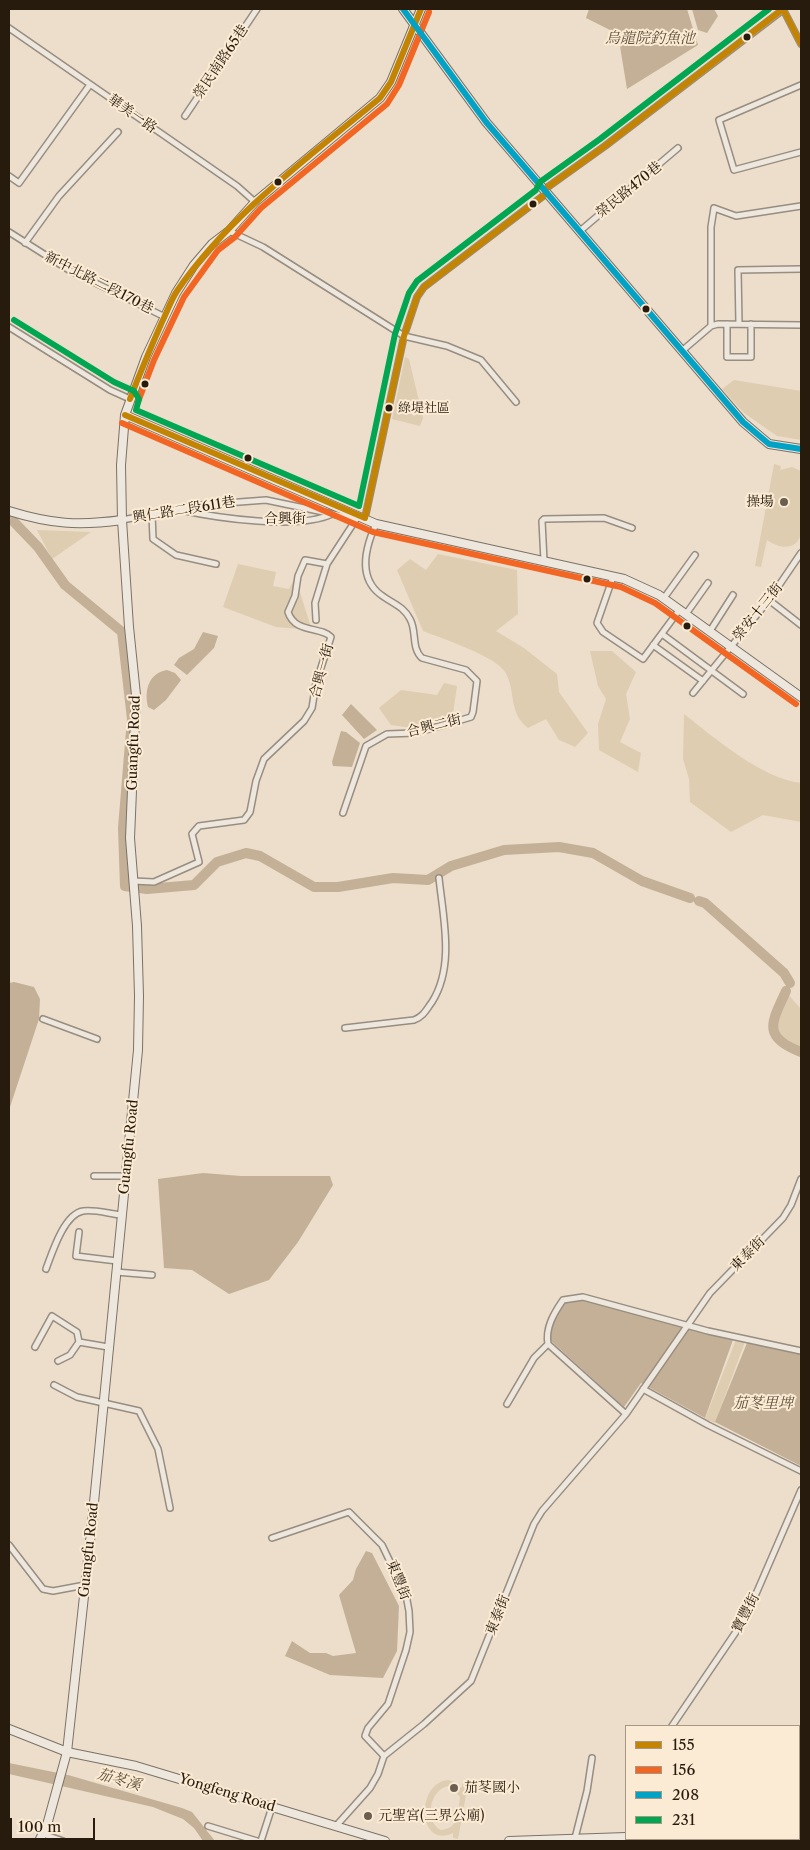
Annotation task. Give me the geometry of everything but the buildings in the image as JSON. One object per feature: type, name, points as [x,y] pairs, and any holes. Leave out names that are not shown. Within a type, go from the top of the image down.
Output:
[{"type":"street","name":"榮民南路65巷","points":[[185,116],[257,9]]},
{"type":"street","points":[[402,9],[486,122],[760,439],[776,446],[801,450]]},
{"type":"street","name":"Guangfu Road","points":[[41,1838],[58,1788],[67,1752],[138,1050],[139,996],[136,908],[130,838],[133,723],[136,695],[129,627],[122,520],[121,465],[125,415],[146,357],[176,293],[194,265],[212,244],[229,231],[255,202],[380,98],[390,82],[421,9]]},
{"type":"street","points":[[547,193],[545,189],[605,146],[783,9],[801,44]]},
{"type":"street","name":"華美一路","points":[[9,28],[89,86],[236,186],[255,202]]},
{"type":"street","points":[[801,85],[719,120],[734,170],[801,152]]},
{"type":"street","points":[[9,176],[19,183],[89,86]]},
{"type":"street","points":[[26,243],[59,196],[118,132]]},
{"type":"street","name":"榮民路470巷","points":[[580,231],[608,205],[678,148]]},
{"type":"street","points":[[316,620],[315,602],[327,564],[361,518],[404,336],[417,297],[431,280],[547,193]]},
{"type":"street","points":[[711,326],[712,214],[714,208],[736,216],[801,206]]},
{"type":"street","points":[[229,231],[263,247],[404,336],[447,346],[481,360],[516,402]]},
{"type":"street","name":"新中北路二段170巷","points":[[9,232],[69,270],[165,317]]},
{"type":"street","points":[[739,324],[738,270],[801,268]]},
{"type":"street","points":[[683,350],[711,326],[768,323],[801,325]]},
{"type":"street","points":[[727,324],[727,356],[751,357],[751,324]]},
{"type":"street","points":[[9,327],[104,386],[130,399]]},
{"type":"street","points":[[125,415],[376,524],[613,577],[642,586],[683,611],[801,697]]},
{"type":"street","name":"興仁路二段611巷","points":[[122,520],[200,505],[266,500],[361,518]]},
{"type":"street","name":"合興街","points":[[178,510],[206,515],[294,522],[325,518],[332,514]]},
{"type":"street","points":[[9,511],[46,521],[70,524],[122,520]]},
{"type":"street","points":[[152,514],[153,539],[176,555],[216,564]]},
{"type":"street","points":[[544,561],[542,521],[544,519],[604,518],[632,528]]},
{"type":"street","name":"合興二街","points":[[343,813],[366,746],[387,734],[415,733],[462,720],[471,716],[474,712],[477,681],[472,674],[466,670],[422,658],[417,653],[411,619],[403,608],[375,589],[366,574],[364,564],[368,540],[376,524]]},
{"type":"street","name":"榮安十三街","points":[[693,693],[769,600],[801,553]]},
{"type":"street","points":[[664,598],[695,555]]},
{"type":"street","name":"合興一街","points":[[133,881],[154,882],[199,862],[192,834],[199,826],[244,820],[250,812],[256,781],[264,759],[304,721],[312,708],[316,683],[331,637],[328,633],[315,631],[296,623],[290,618],[288,612],[295,596],[298,576],[305,560],[327,564]]},
{"type":"street","points":[[613,577],[597,623],[603,632],[643,659],[662,634],[708,582]]},
{"type":"street","points":[[710,631],[733,595]]},
{"type":"street","points":[[769,600],[801,625]]},
{"type":"street","points":[[662,634],[743,694]]},
{"type":"street","points":[[653,645],[702,681]]},
{"type":"street","points":[[345,1028],[414,1020],[422,1016],[438,994],[444,976],[446,955],[439,878]]},
{"type":"street","points":[[43,1019],[97,1039]]},
{"type":"street","points":[[94,1176],[126,1176]]},
{"type":"street","name":"東泰街","points":[[384,1756],[424,1724],[471,1681],[534,1524],[542,1511],[626,1414],[710,1293],[783,1218],[791,1205],[801,1179]]},
{"type":"street","points":[[46,1269],[60,1235],[72,1216],[83,1211],[122,1215]]},
{"type":"street","points":[[79,1232],[76,1256],[117,1261]]},
{"type":"street","points":[[116,1272],[152,1275]]},
{"type":"street","points":[[626,1414],[548,1344],[547,1337],[552,1315],[563,1300],[577,1296],[801,1351]]},
{"type":"street","points":[[35,1347],[52,1316],[77,1332],[79,1342],[70,1355],[58,1361]]},
{"type":"street","points":[[79,1342],[108,1347]]},
{"type":"street","points":[[507,1404],[534,1358],[548,1344]]},
{"type":"street","points":[[54,1385],[77,1397],[139,1411],[158,1449],[170,1508]]},
{"type":"street","points":[[643,1389],[708,1425],[801,1472]]},
{"type":"street","name":"寶豐街","points":[[673,1725],[746,1617],[801,1490]]},
{"type":"street","name":"東豐街","points":[[272,1538],[350,1512],[382,1545],[392,1563],[406,1594],[410,1632],[388,1704],[368,1728],[365,1736],[384,1756]]},
{"type":"street","points":[[9,1545],[44,1589],[53,1591],[85,1585]]},
{"type":"street","name":"Yongfeng Road","points":[[9,1729],[67,1752],[136,1766],[385,1841]]},
{"type":"street","points":[[336,1826],[370,1788],[378,1774],[384,1756]]},
{"type":"street","points":[[575,1838],[587,1791],[592,1758]]},
{"type":"street","points":[[262,1841],[272,1807]]},
{"type":"street","points":[[208,1826],[257,1841]]},
{"type":"street","points":[[41,1838],[63,1841]]},
{"type":"street","points":[[509,1841],[575,1838],[617,1839]]},
{"type":"shaded area","points":[[405,357],[409,359],[423,418],[420,426],[392,419]]},
{"type":"shaded area","points":[[734,380],[801,391],[801,440],[777,436],[744,413],[722,389]]},
{"type":"shaded area","name":"操場","points":[[774,464],[781,466],[780,470],[792,467],[801,471],[802,528],[799,540],[791,546],[776,545],[767,540],[761,567],[755,566]]},
{"type":"shaded area","points":[[37,530],[91,532],[52,559]]},
{"type":"shaded area","points":[[438,554],[517,570],[518,614],[496,631],[524,648],[557,674],[559,692],[588,733],[575,747],[559,740],[546,719],[528,728],[521,722],[515,708],[509,679],[500,666],[468,648],[423,631],[397,570],[410,559],[426,570]]},
{"type":"shaded area","points":[[238,564],[276,572],[273,586],[289,589],[295,577],[312,630],[276,627],[223,607]]},
{"type":"shaded area","points":[[590,651],[612,651],[636,672],[626,694],[630,719],[620,742],[641,753],[638,772],[599,750],[598,724],[606,699],[598,686]]},
{"type":"shaded area","points":[[444,683],[457,686],[453,714],[412,728],[391,725],[379,708],[401,690],[437,695]]},
{"type":"shaded area","points":[[684,714],[725,746],[755,766],[786,780],[801,783],[801,822],[763,815],[731,832],[690,802],[689,779],[683,759]]},
{"type":"shaded area","points":[[785,991],[801,1009],[800,1048],[774,1031],[777,1007]]},
{"type":"shaded area","points":[[737,1337],[746,1339],[715,1423],[705,1419]]},
{"type":"shaded area","points":[[448,1780],[455,1782],[461,1788],[463,1783],[468,1784],[458,1839],[453,1838],[453,1833],[441,1836],[433,1832],[427,1824],[425,1814],[426,1803],[430,1792],[437,1784]],"holes":[[[450,1786],[460,1797],[458,1813],[454,1823],[447,1829],[441,1830],[435,1826],[432,1820],[431,1805],[438,1792]]]},
{"type":"water","name":"烏龍院釣魚池","points":[[589,9],[687,9],[698,45],[627,89],[618,34],[586,18]]},
{"type":"water","points":[[692,9],[714,9],[718,16],[707,33],[698,30]]},
{"type":"water","points":[[203,632],[218,636],[214,648],[187,675],[174,665],[179,658],[194,649]]},
{"type":"water","points":[[167,670],[175,673],[181,680],[166,700],[154,710],[148,707],[147,694],[149,683],[156,675]]},
{"type":"water","points":[[351,704],[377,730],[364,739],[342,715]]},
{"type":"water","points":[[341,731],[346,732],[360,743],[352,767],[333,766],[332,762]]},
{"type":"water","points":[[14,982],[34,987],[40,999],[39,1019],[9,1110],[9,983]]},
{"type":"water","points":[[203,1173],[241,1176],[330,1176],[333,1185],[298,1242],[269,1280],[229,1294],[192,1270],[164,1268],[158,1179]]},
{"type":"water","points":[[574,1297],[679,1326],[734,1337],[705,1418],[641,1383],[624,1407],[550,1340],[551,1325],[562,1302]]},
{"type":"water","name":"茄苳里埤","points":[[747,1343],[801,1354],[801,1466],[715,1422]]},
{"type":"water","points":[[366,1551],[372,1553],[399,1606],[397,1651],[383,1678],[330,1675],[285,1656],[292,1641],[310,1653],[326,1653],[333,1656],[356,1653],[339,1595],[353,1580],[356,1569]]},
{"type":"water","points":[[9,1763],[68,1775],[182,1808],[192,1812],[215,1841],[203,1841],[194,1828],[183,1819],[153,1807],[9,1774]]},
{"type":"waterway","points":[[9,514],[14,522]]},
{"type":"waterway","points":[[14,522],[38,547],[65,585],[122,632],[132,719],[123,828],[125,886],[147,889],[194,885],[217,862],[246,853],[260,856],[314,887],[338,887],[393,878],[428,880],[451,866],[504,850],[559,847],[593,853],[642,881],[690,898]]},
{"type":"waterway","points":[[699,901],[705,903],[784,973],[790,983]]},
{"type":"waterway","points":[[786,991],[774,1020],[773,1028],[780,1040],[801,1052]]},
{"type":"transit line","name":"208","points":[[403,9],[486,122],[743,422],[769,444],[801,449]]},
{"type":"transit line","name":"155","points":[[130,399],[177,291],[198,263],[245,212],[298,165],[380,98],[391,82],[421,9]]},
{"type":"transit line","name":"231","points":[[14,320],[114,382],[134,391],[139,399],[136,410],[359,506],[395,334],[409,293],[417,281],[536,190],[540,182],[600,139],[769,9]]},
{"type":"transit line","name":"155","points":[[125,415],[365,518],[404,336],[417,297],[424,287],[547,193],[545,189],[605,146],[783,9],[801,44]]},
{"type":"transit line","name":"156","points":[[138,402],[154,360],[184,297],[218,250],[235,237],[261,208],[387,104],[399,85],[429,12]]},
{"type":"transit line","name":"156","points":[[122,423],[373,532],[621,587],[655,603],[796,704]]},
{"type":"place","name":"綠堤社區","points":[[389,408]]},
{"type":"place","name":"操場","points":[[784,502]]},
{"type":"place","name":"茄苳國小","points":[[454,1788]]},
{"type":"place","name":"元聖宮(三界公廟)","points":[[368,1816]]},
{"type":"water label","name":"茄苳溪","points":[[119,1780]]}]
